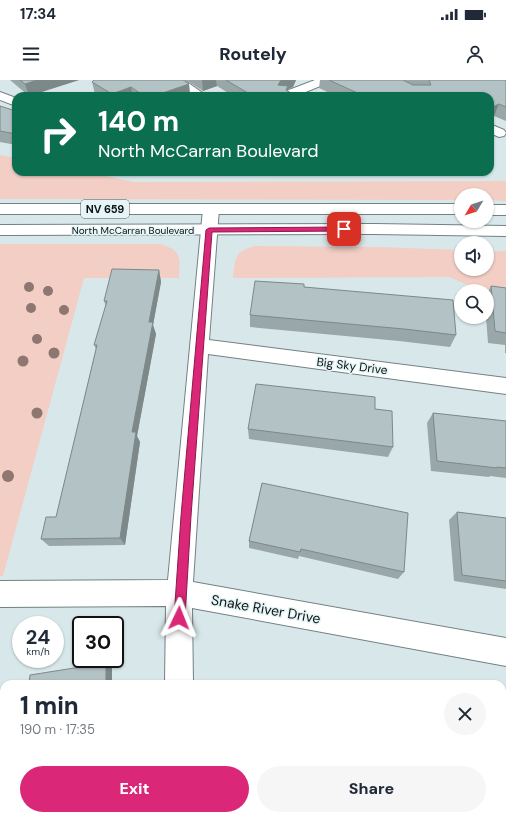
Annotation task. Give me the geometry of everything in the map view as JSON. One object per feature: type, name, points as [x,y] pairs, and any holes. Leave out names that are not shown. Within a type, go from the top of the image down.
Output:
[{"type":"street","points":[[176,80],[195,92]]},
{"type":"street","points":[[295,92],[326,80]]},
{"type":"street","points":[[0,96],[12,100]]},
{"type":"street","name":"North McCarran Boulevard","points":[[0,209],[210,219],[374,229],[506,231]]},
{"type":"street","name":"North McCarran Boulevard","points":[[0,230],[210,219],[454,209]]},
{"type":"street","points":[[494,210],[506,210]]},
{"type":"street","points":[[180,680],[178,660],[180,593],[210,219]]},
{"type":"street","name":"Big Sky Drive","points":[[199,346],[506,386]]},
{"type":"street","name":"Snake River Drive","points":[[0,594],[180,593],[506,652]]},
{"type":"shaded area","points":[[0,155],[12,157],[12,176],[105,176],[135,182],[506,181],[506,201],[494,200],[494,188],[454,188],[454,200],[0,199]]},
{"type":"shaded area","points":[[0,244],[160,244],[167,246],[176,252],[180,265],[179,278],[84,278],[3,576],[0,576]]},
{"type":"shaded area","points":[[255,246],[378,247],[454,250],[454,276],[494,276],[494,251],[506,251],[506,293],[494,292],[494,284],[465,284],[449,277],[233,278],[235,261],[239,253]]},
{"type":"building","points":[[20,80],[37,80],[25,84]]},
{"type":"building","points":[[94,80],[183,80],[189,84],[166,92],[138,92],[131,87],[117,92],[109,92],[92,82]]},
{"type":"building","points":[[226,80],[281,80],[278,85],[288,86],[286,90],[289,92],[246,92]]},
{"type":"building","points":[[329,80],[403,80],[413,85],[431,85],[429,80],[506,80],[506,107],[499,104],[494,106],[494,92],[355,92]]},
{"type":"building","points":[[0,106],[12,110],[12,133],[0,131]]},
{"type":"building","points":[[112,269],[159,270],[149,322],[153,322],[132,432],[136,432],[120,538],[41,539],[46,517],[56,517],[97,345],[94,345],[107,301],[104,301]]},
{"type":"building","points":[[255,281],[304,284],[304,287],[453,300],[456,335],[404,329],[250,315]]},
{"type":"building","points":[[494,286],[506,288],[506,333],[495,331]]},
{"type":"building","points":[[256,384],[375,397],[375,409],[392,411],[393,447],[248,429]]},
{"type":"building","points":[[433,413],[506,421],[506,468],[437,461]]},
{"type":"building","points":[[262,483],[408,513],[404,572],[301,549],[300,552],[249,541]]},
{"type":"building","points":[[457,512],[506,518],[506,581],[462,575]]},
{"type":"building","points":[[74,668],[106,668],[106,680],[29,680],[30,675]]},
{"type":"route","points":[[179,618],[209,230],[344,229]]}]
